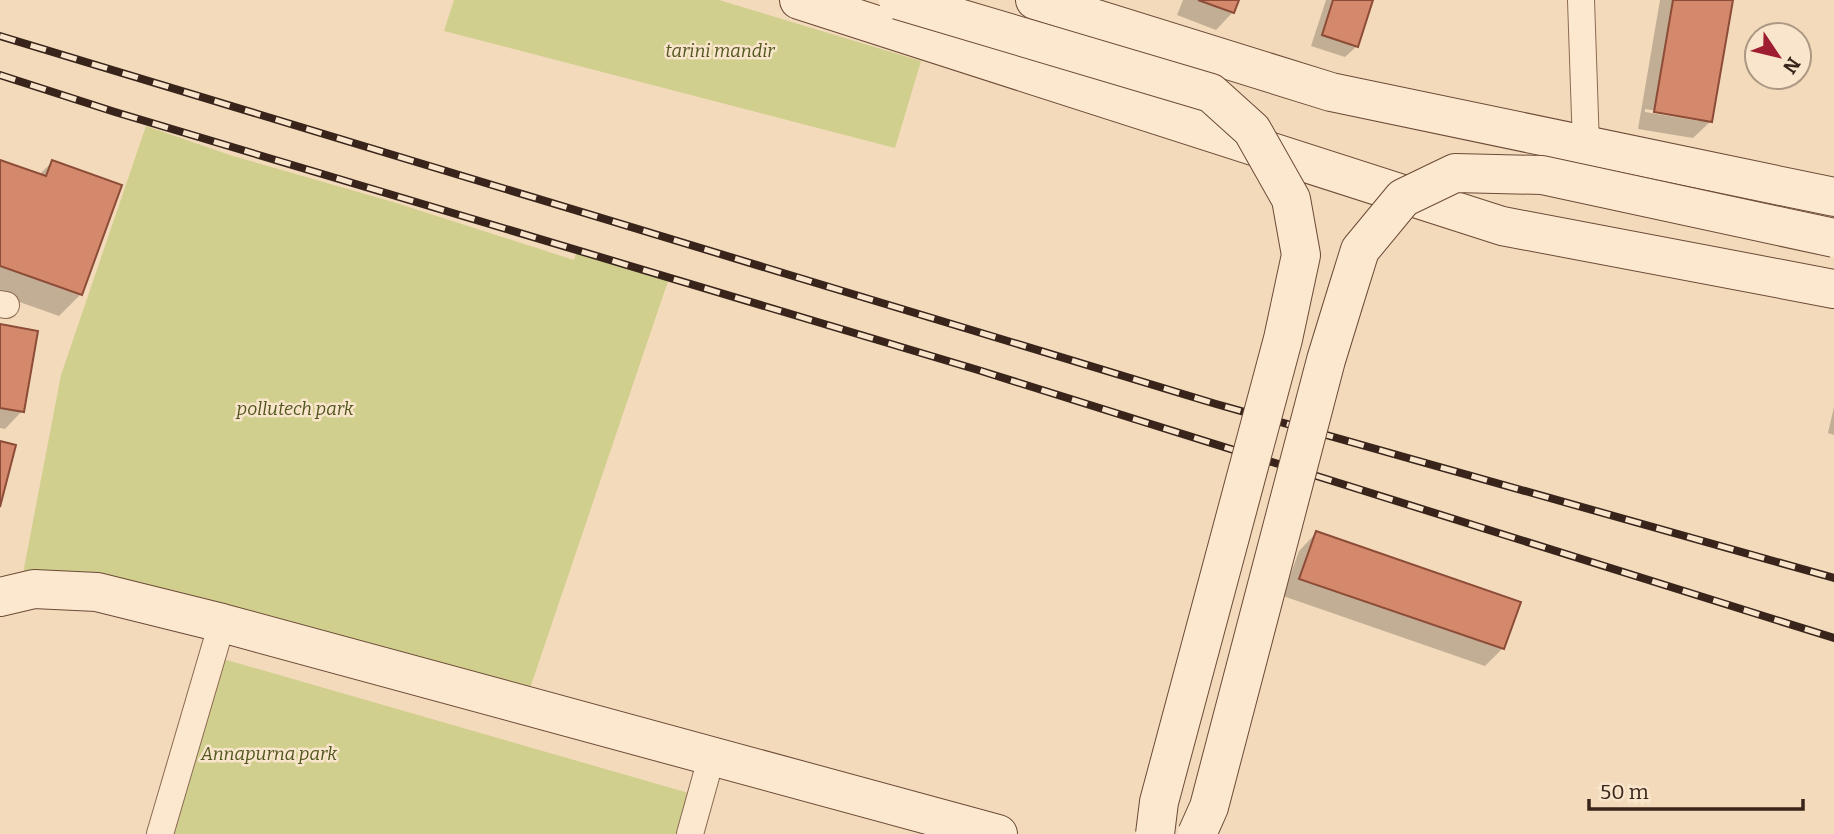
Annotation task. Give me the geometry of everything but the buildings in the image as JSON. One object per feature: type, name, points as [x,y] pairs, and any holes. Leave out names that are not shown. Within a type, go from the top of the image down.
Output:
[{"type":"street","points":[[799,0],[1502,226],[1834,289]]},
{"type":"street","points":[[898,0],[1211,93],[1252,130],[1292,199],[1301,255],[1286,327],[1160,802],[1155,834]]},
{"type":"street","points":[[1034,0],[1331,92],[1834,197]]},
{"type":"street","points":[[1581,0],[1586,146]]},
{"type":"street","points":[[1197,834],[1209,807],[1326,360],[1360,250],[1403,198],[1455,173],[1542,175],[1834,238]]},
{"type":"street","points":[[0,597],[34,589],[97,592],[222,623],[998,834]]},
{"type":"street","points":[[160,834],[222,623]]},
{"type":"street","points":[[690,834],[712,755]]},
{"type":"green space","name":"tarini mandir","points":[[454,0],[719,0],[921,61],[895,148],[444,31]]},
{"type":"green space","name":"pollutech park","points":[[146,126],[233,156],[393,202],[574,260],[577,251],[668,281],[525,703],[21,584],[61,375]]},
{"type":"green space","name":"Annapurna park","points":[[213,656],[699,796],[688,834],[163,834]]},
{"type":"railway","points":[[0,36],[1216,404],[1834,578]]},
{"type":"railway","points":[[0,75],[115,112],[978,370],[1834,638]]}]
